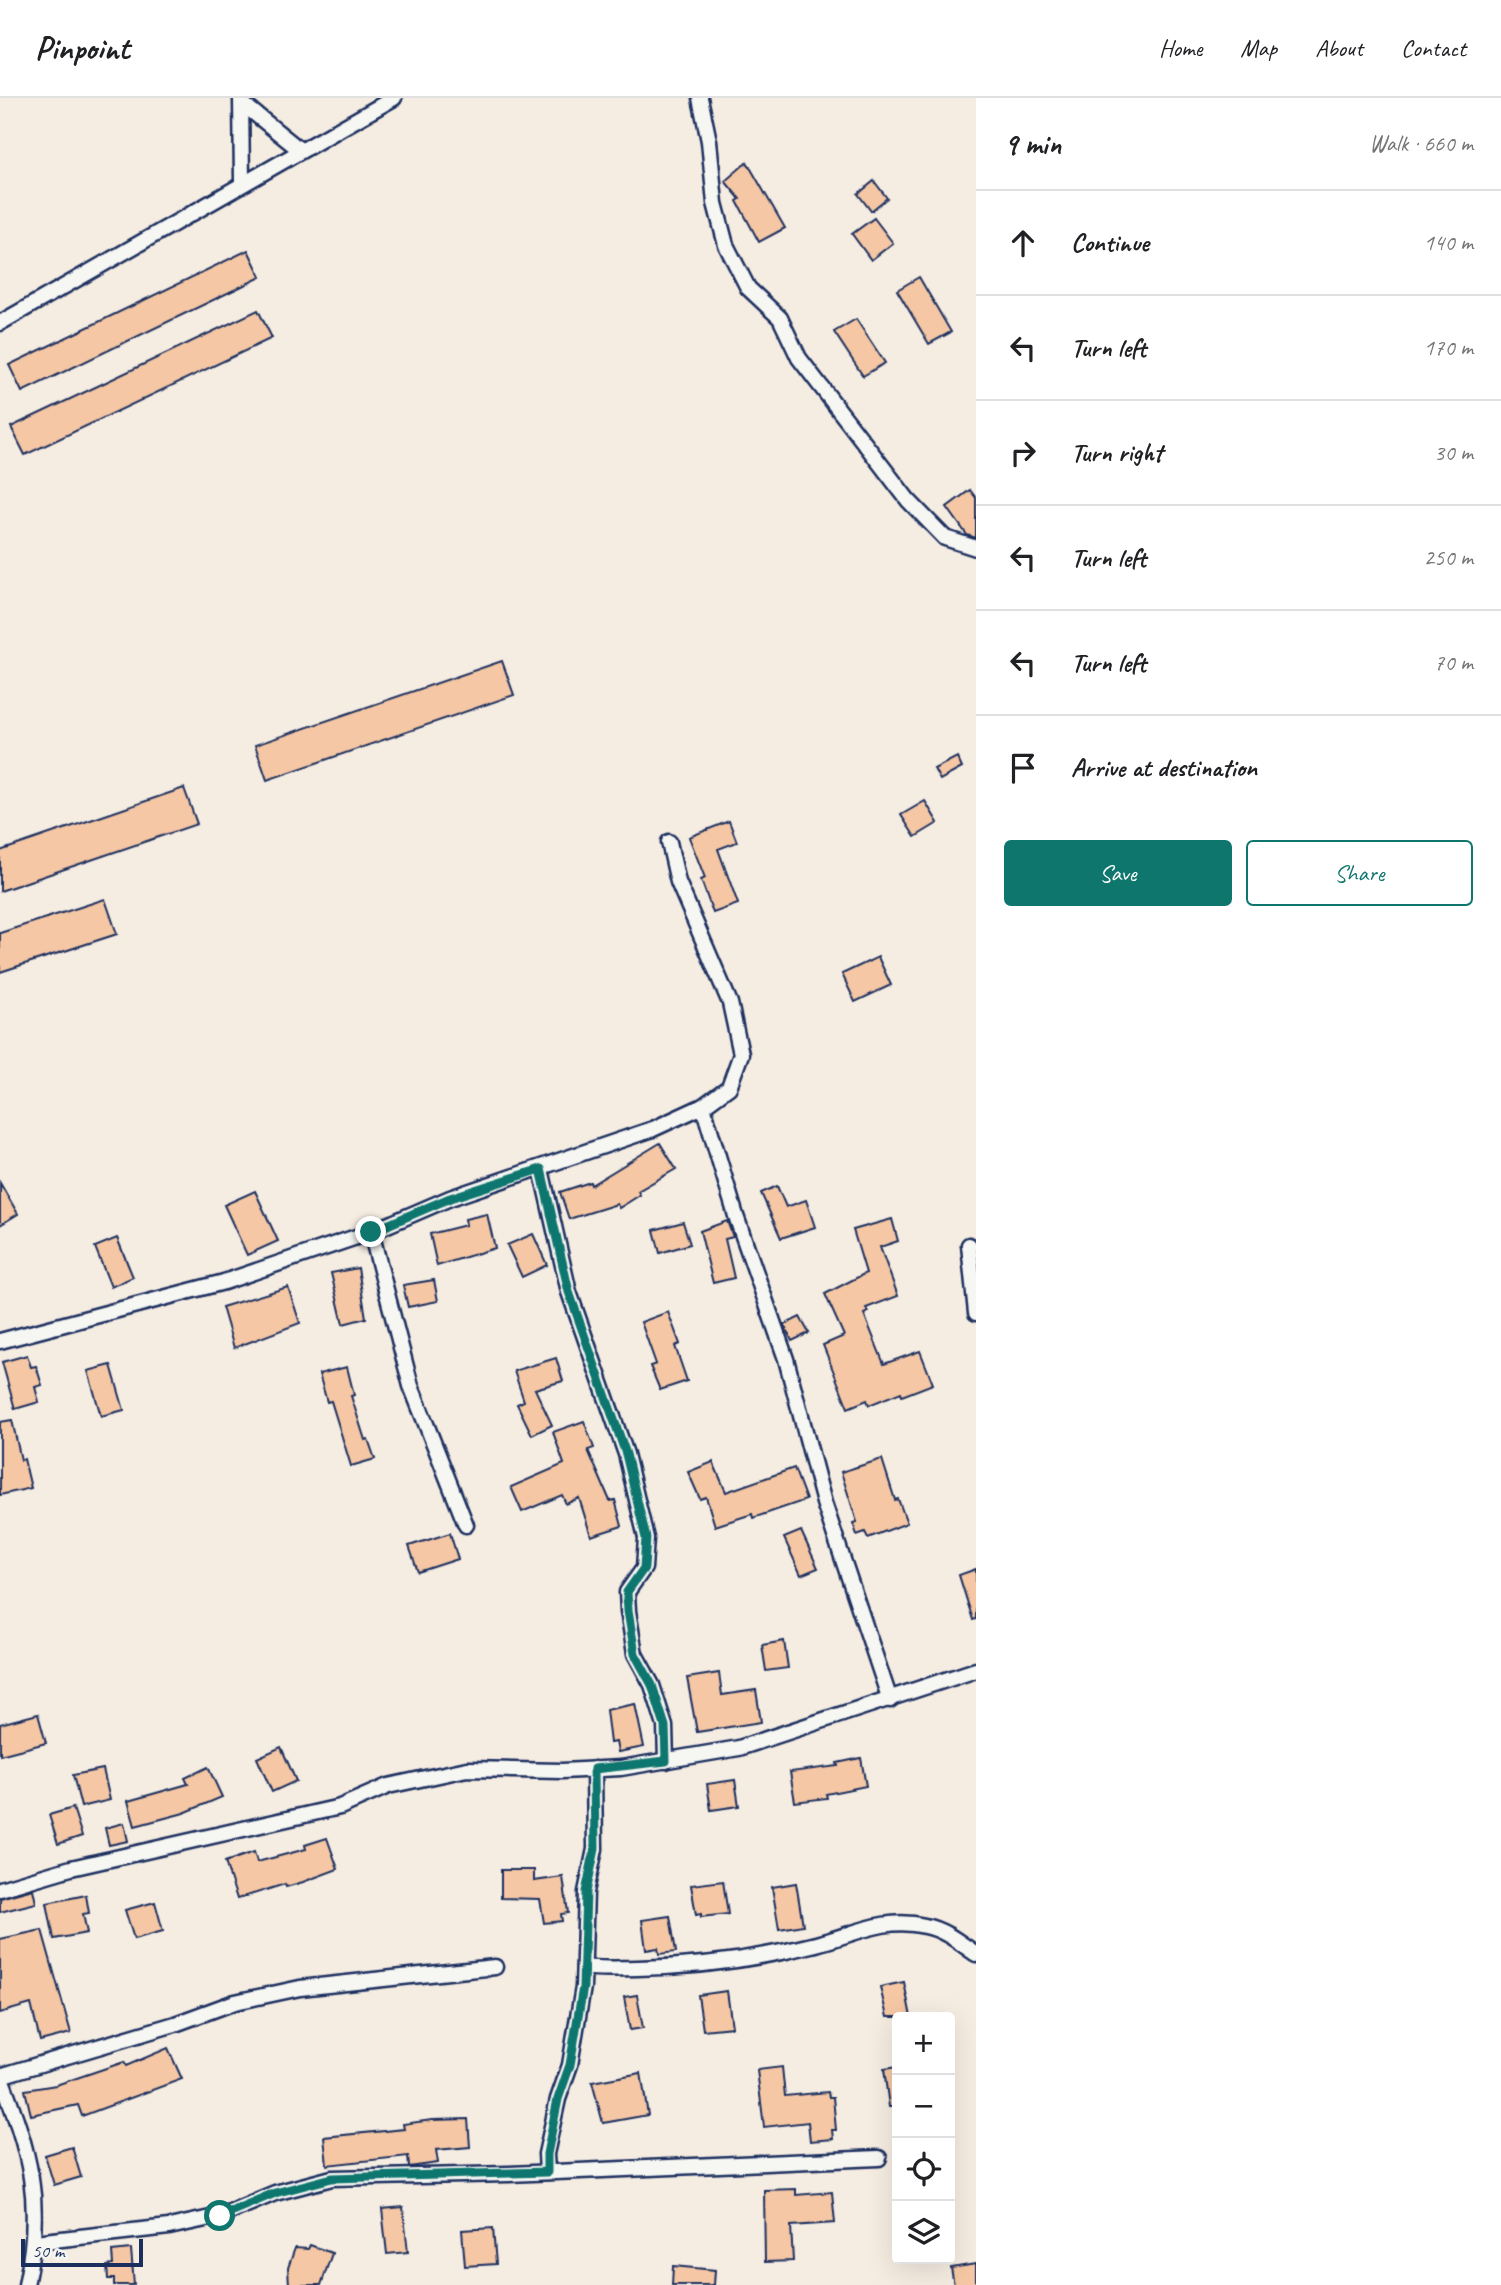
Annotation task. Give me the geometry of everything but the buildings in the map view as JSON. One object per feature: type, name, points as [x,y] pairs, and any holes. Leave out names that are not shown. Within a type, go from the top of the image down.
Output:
[{"type":"street","points":[[0,323],[242,182],[394,98]]},
{"type":"street","points":[[700,98],[709,141],[715,203],[726,245],[748,288],[780,318],[799,358],[908,500],[945,538],[976,548]]},
{"type":"street","points":[[242,101],[300,150]]},
{"type":"street","points":[[242,101],[242,182]]},
{"type":"street","points":[[0,1340],[225,1282],[371,1232],[450,1198],[653,1129],[702,1106],[729,1087],[741,1054],[730,1003],[678,882],[669,842]]},
{"type":"street","points":[[702,1106],[736,1216],[786,1359],[824,1503],[890,1700]]},
{"type":"street","points":[[541,1169],[569,1292],[626,1454],[646,1538],[644,1568],[627,1592],[628,1611],[635,1654],[652,1685],[665,1726],[666,1761]]},
{"type":"street","points":[[371,1232],[411,1386],[466,1525]]},
{"type":"street","points":[[970,1245],[976,1312]]},
{"type":"street","points":[[0,1889],[71,1868],[340,1807],[388,1786],[467,1769],[594,1769],[666,1761],[739,1748],[976,1670]]},
{"type":"street","points":[[547,2172],[547,2154],[558,2099],[570,2065],[578,2027],[584,1967],[586,1892],[595,1849],[594,1769]]},
{"type":"street","points":[[584,1967],[600,1970],[675,1967],[730,1961],[819,1944],[866,1927],[892,1923],[935,1929],[976,1954]]},
{"type":"street","points":[[26,2285],[35,2242],[33,2176],[0,2076],[175,2024],[235,2002],[300,1988],[495,1968]]},
{"type":"street","points":[[35,2242],[169,2227],[220,2216],[275,2193],[332,2178],[879,2158]]},
{"type":"route","points":[[220,2216],[275,2193],[332,2178],[547,2172],[547,2154],[558,2099],[570,2065],[583,1987],[586,1892],[595,1849],[594,1769],[666,1761],[665,1726],[652,1685],[635,1654],[628,1611],[627,1592],[644,1568],[646,1538],[626,1454],[569,1292],[541,1169],[450,1198],[371,1232]]}]
